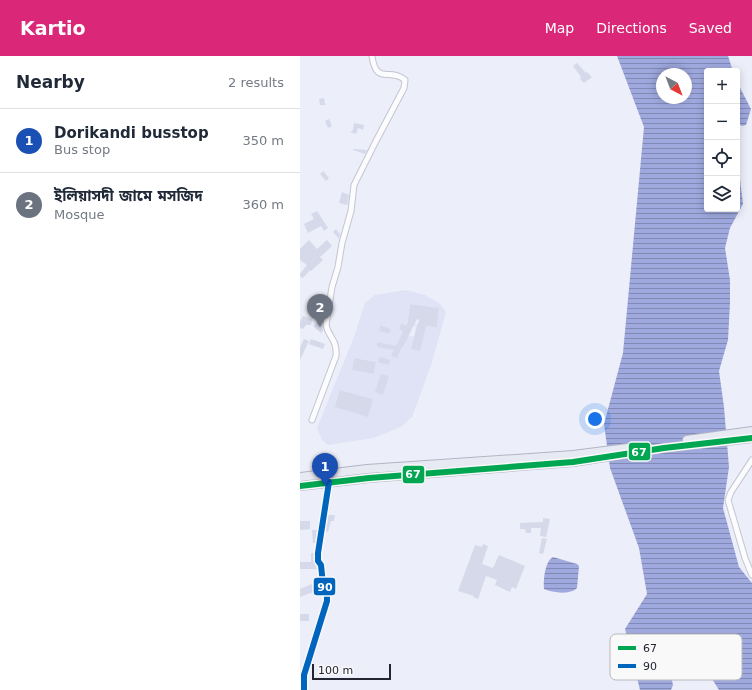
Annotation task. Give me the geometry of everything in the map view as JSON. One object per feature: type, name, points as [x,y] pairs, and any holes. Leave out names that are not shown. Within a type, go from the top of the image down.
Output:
[{"type":"highway","points":[[300,486],[573,459],[664,448],[751,435]]},
{"type":"highway","points":[[300,477],[367,469],[573,459]]},
{"type":"street","points":[[312,420],[336,356],[337,348],[335,340],[327,330],[326,325],[332,288],[351,211],[354,185],[404,88],[405,80],[401,77],[380,74],[376,71],[372,56]]},
{"type":"street","points":[[752,460],[731,492],[728,500],[745,558],[752,575]]},
{"type":"street","points":[[304,690],[304,675],[327,600],[327,591],[323,584],[321,565],[318,561],[318,553],[329,482]]},
{"type":"shaded area","points":[[406,290],[425,295],[439,303],[446,312],[431,365],[412,417],[402,426],[373,438],[328,445],[322,440],[317,428],[354,337],[365,303],[375,295]],"holes":[[[410,304],[439,308],[437,327],[407,323]],[[380,325],[391,329],[389,334],[379,331]],[[411,325],[416,326],[414,337],[408,335]],[[401,335],[407,338],[403,347],[397,344]],[[354,358],[376,362],[374,374],[352,370]],[[340,390],[373,399],[368,416]]]},
{"type":"water","points":[[617,56],[728,56],[732,68],[704,68],[704,212],[739,212],[730,228],[725,248],[730,280],[730,303],[728,340],[719,371],[724,407],[729,467],[723,508],[739,567],[752,583],[752,690],[719,690],[713,680],[742,680],[742,634],[626,634],[625,629],[647,594],[639,548],[610,468],[604,424],[623,353],[644,127]]},
{"type":"water","points":[[740,88],[751,109],[746,125],[742,126],[740,124]]},
{"type":"water","points":[[740,179],[743,204],[740,210]]},
{"type":"water","points":[[553,557],[577,564],[579,566],[577,588],[570,592],[561,593],[544,589],[546,567],[550,559]]},
{"type":"water","points":[[638,680],[672,680],[673,685],[671,690],[640,690]]},
{"type":"building","points":[[577,63],[592,77],[584,83],[573,66]]},
{"type":"building","points":[[324,98],[325,105],[320,105],[319,99]]},
{"type":"building","points":[[329,119],[332,126],[328,128],[325,121]]},
{"type":"building","points":[[354,123],[364,125],[363,130],[358,128],[356,134],[350,132],[353,130]]},
{"type":"building","points":[[353,149],[367,150],[365,154]]},
{"type":"building","points":[[323,171],[329,178],[326,181],[320,174]]},
{"type":"building","points":[[342,192],[349,195],[347,205],[339,203]]},
{"type":"building","points":[[317,211],[328,228],[324,231],[321,226],[308,233],[304,224],[314,219],[311,214]]},
{"type":"building","points":[[336,229],[340,234],[339,239],[333,232]]},
{"type":"building","points":[[309,240],[317,249],[327,240],[332,246],[320,257],[323,260],[311,271],[310,270],[303,278],[300,274],[307,265],[300,260],[300,249]]},
{"type":"building","points":[[319,297],[326,298],[322,324],[323,331],[321,333],[313,326],[321,319],[322,312],[316,311]]},
{"type":"building","points":[[410,304],[439,308],[437,327],[426,326],[420,351],[411,349],[419,320],[417,319],[397,358],[391,356],[394,350],[377,347],[377,342],[396,346],[403,331],[399,329],[401,324],[407,326]]},
{"type":"building","points":[[303,316],[312,319],[311,325],[306,325],[303,329],[300,328],[300,322]]},
{"type":"building","points":[[380,325],[391,329],[389,334],[379,331]]},
{"type":"building","points":[[304,339],[309,341],[300,360],[300,348]]},
{"type":"building","points":[[311,339],[325,344],[323,349],[309,344]]},
{"type":"building","points":[[380,357],[390,360],[389,365],[378,362]]},
{"type":"building","points":[[354,358],[376,362],[374,374],[352,370]]},
{"type":"building","points":[[381,374],[389,376],[383,395],[375,392]]},
{"type":"building","points":[[340,390],[373,399],[368,417],[335,407]]},
{"type":"building","points":[[328,515],[335,515],[334,521],[331,521],[328,532],[325,531]]},
{"type":"building","points":[[543,518],[550,519],[546,537],[540,536],[541,528],[531,528],[531,533],[526,533],[525,529],[520,529],[520,523],[543,522]]},
{"type":"building","points":[[300,521],[310,521],[310,529],[300,530]]},
{"type":"building","points":[[312,530],[317,530],[316,543],[313,543]]},
{"type":"building","points":[[542,538],[547,539],[543,554],[539,553]]},
{"type":"building","points":[[483,544],[488,546],[482,564],[493,568],[499,555],[525,566],[516,589],[512,587],[510,592],[495,585],[497,580],[486,576],[478,599],[473,597],[474,596],[458,591],[475,545],[482,547]]},
{"type":"building","points":[[311,553],[314,553],[314,561],[317,569],[300,569],[300,562],[311,562]]},
{"type":"building","points":[[312,584],[316,591],[300,597],[300,589]]},
{"type":"building","points":[[300,614],[309,614],[309,621],[300,621]]},
{"type":"transit line","name":"67","points":[[300,486],[369,478],[573,462],[664,448],[752,438]]},
{"type":"transit line","name":"90","points":[[304,690],[304,675],[327,601],[327,591],[323,584],[321,565],[318,561],[318,553],[329,482]]},
{"type":"place","name":"ইলিয়াসদী জামে মসজিদ","points":[[320,327]]},
{"type":"place","name":"Dorikandi busstop","points":[[325,486]]}]
